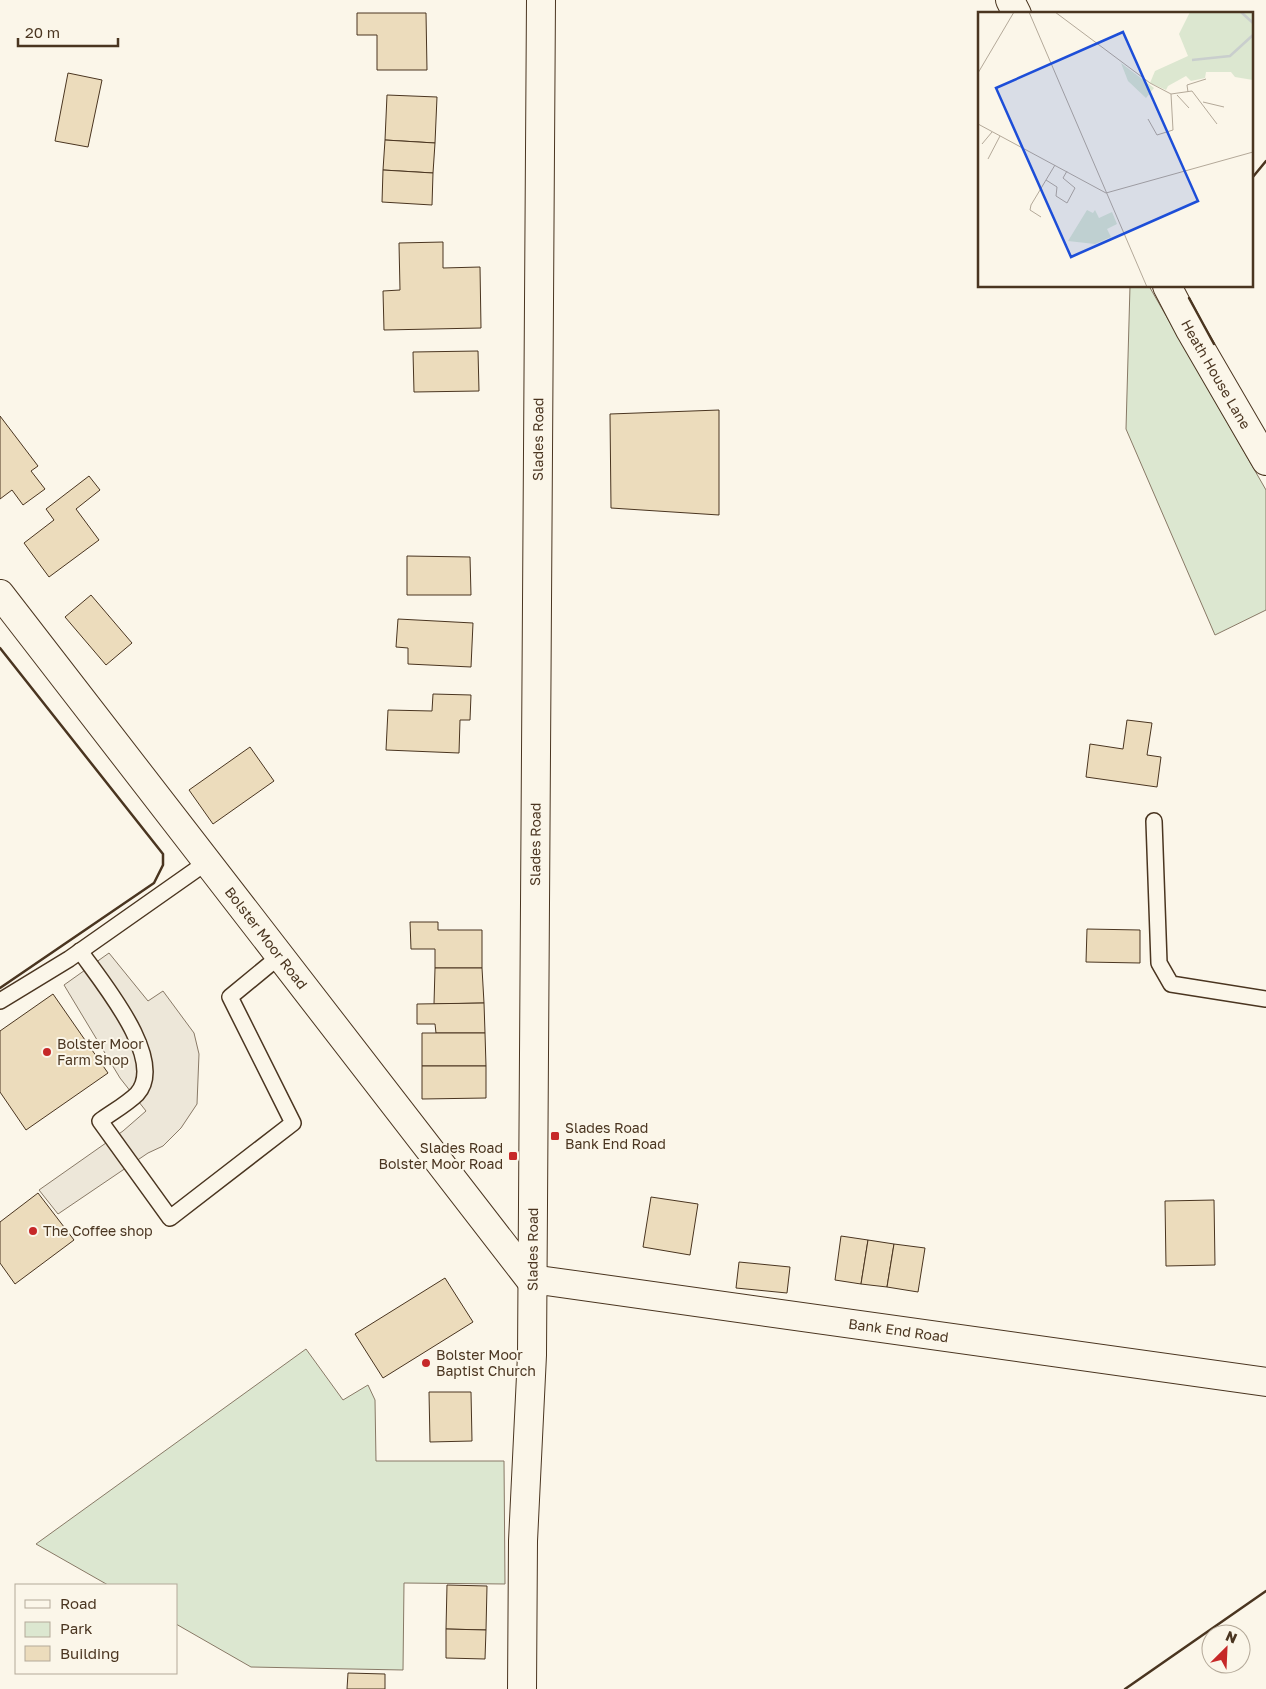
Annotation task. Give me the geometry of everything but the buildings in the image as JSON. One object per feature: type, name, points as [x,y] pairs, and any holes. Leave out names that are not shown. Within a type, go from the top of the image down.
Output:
[{"type":"street","name":"Slades Road","points":[[522,1689],[523,1550],[532,1355],[541,0]]},
{"type":"street","points":[[1010,0],[1016,12]]},
{"type":"street","name":"Heath House Lane","points":[[1168,288],[1190,330],[1266,461]]},
{"type":"street","name":"Bolster Moor Road","points":[[0,594],[532,1282]]},
{"type":"street","name":"Bank End Road","points":[[532,1282],[546,1281],[1266,1382]]},
{"type":"lane","points":[[1154,821],[1159,963],[1171,984],[1266,999]]},
{"type":"lane","points":[[0,1001],[80,951],[207,862]]},
{"type":"lane","points":[[80,951],[126,1016],[142,1048],[145,1078],[138,1093],[100,1122],[170,1218],[293,1123],[230,997],[281,955]]},
{"type":"green space","points":[[1130,288],[1150,288],[1266,490],[1266,610],[1215,635],[1126,429]]},
{"type":"green space","points":[[306,1349],[343,1400],[368,1385],[375,1400],[376,1461],[504,1461],[505,1584],[404,1583],[403,1670],[251,1667],[178,1625],[178,1584],[106,1584],[36,1544]]},
{"type":"shaded area","points":[[109,953],[148,1001],[163,991],[194,1033],[199,1054],[197,1104],[181,1128],[163,1146],[148,1153],[58,1214],[39,1190],[123,1131],[146,1111],[120,1078],[64,985]]},
{"type":"wall","points":[[1254,176],[1266,161]]},
{"type":"wall","points":[[1189,298],[1214,344]]},
{"type":"wall","points":[[0,648],[163,854],[163,865],[154,883],[0,988]]},
{"type":"wall","points":[[1125,1689],[1266,1591]]},
{"type":"place","name":"Bolster Moor Farm Shop","points":[[47,1052]]},
{"type":"place","name":"Slades Road Bank End Road","points":[[555,1136]]},
{"type":"place","name":"Slades Road Bolster Moor Road","points":[[513,1156]]},
{"type":"place","name":"The Coffee shop","points":[[33,1231]]},
{"type":"place","name":"Bolster Moor Baptist Church","points":[[426,1363]]}]
